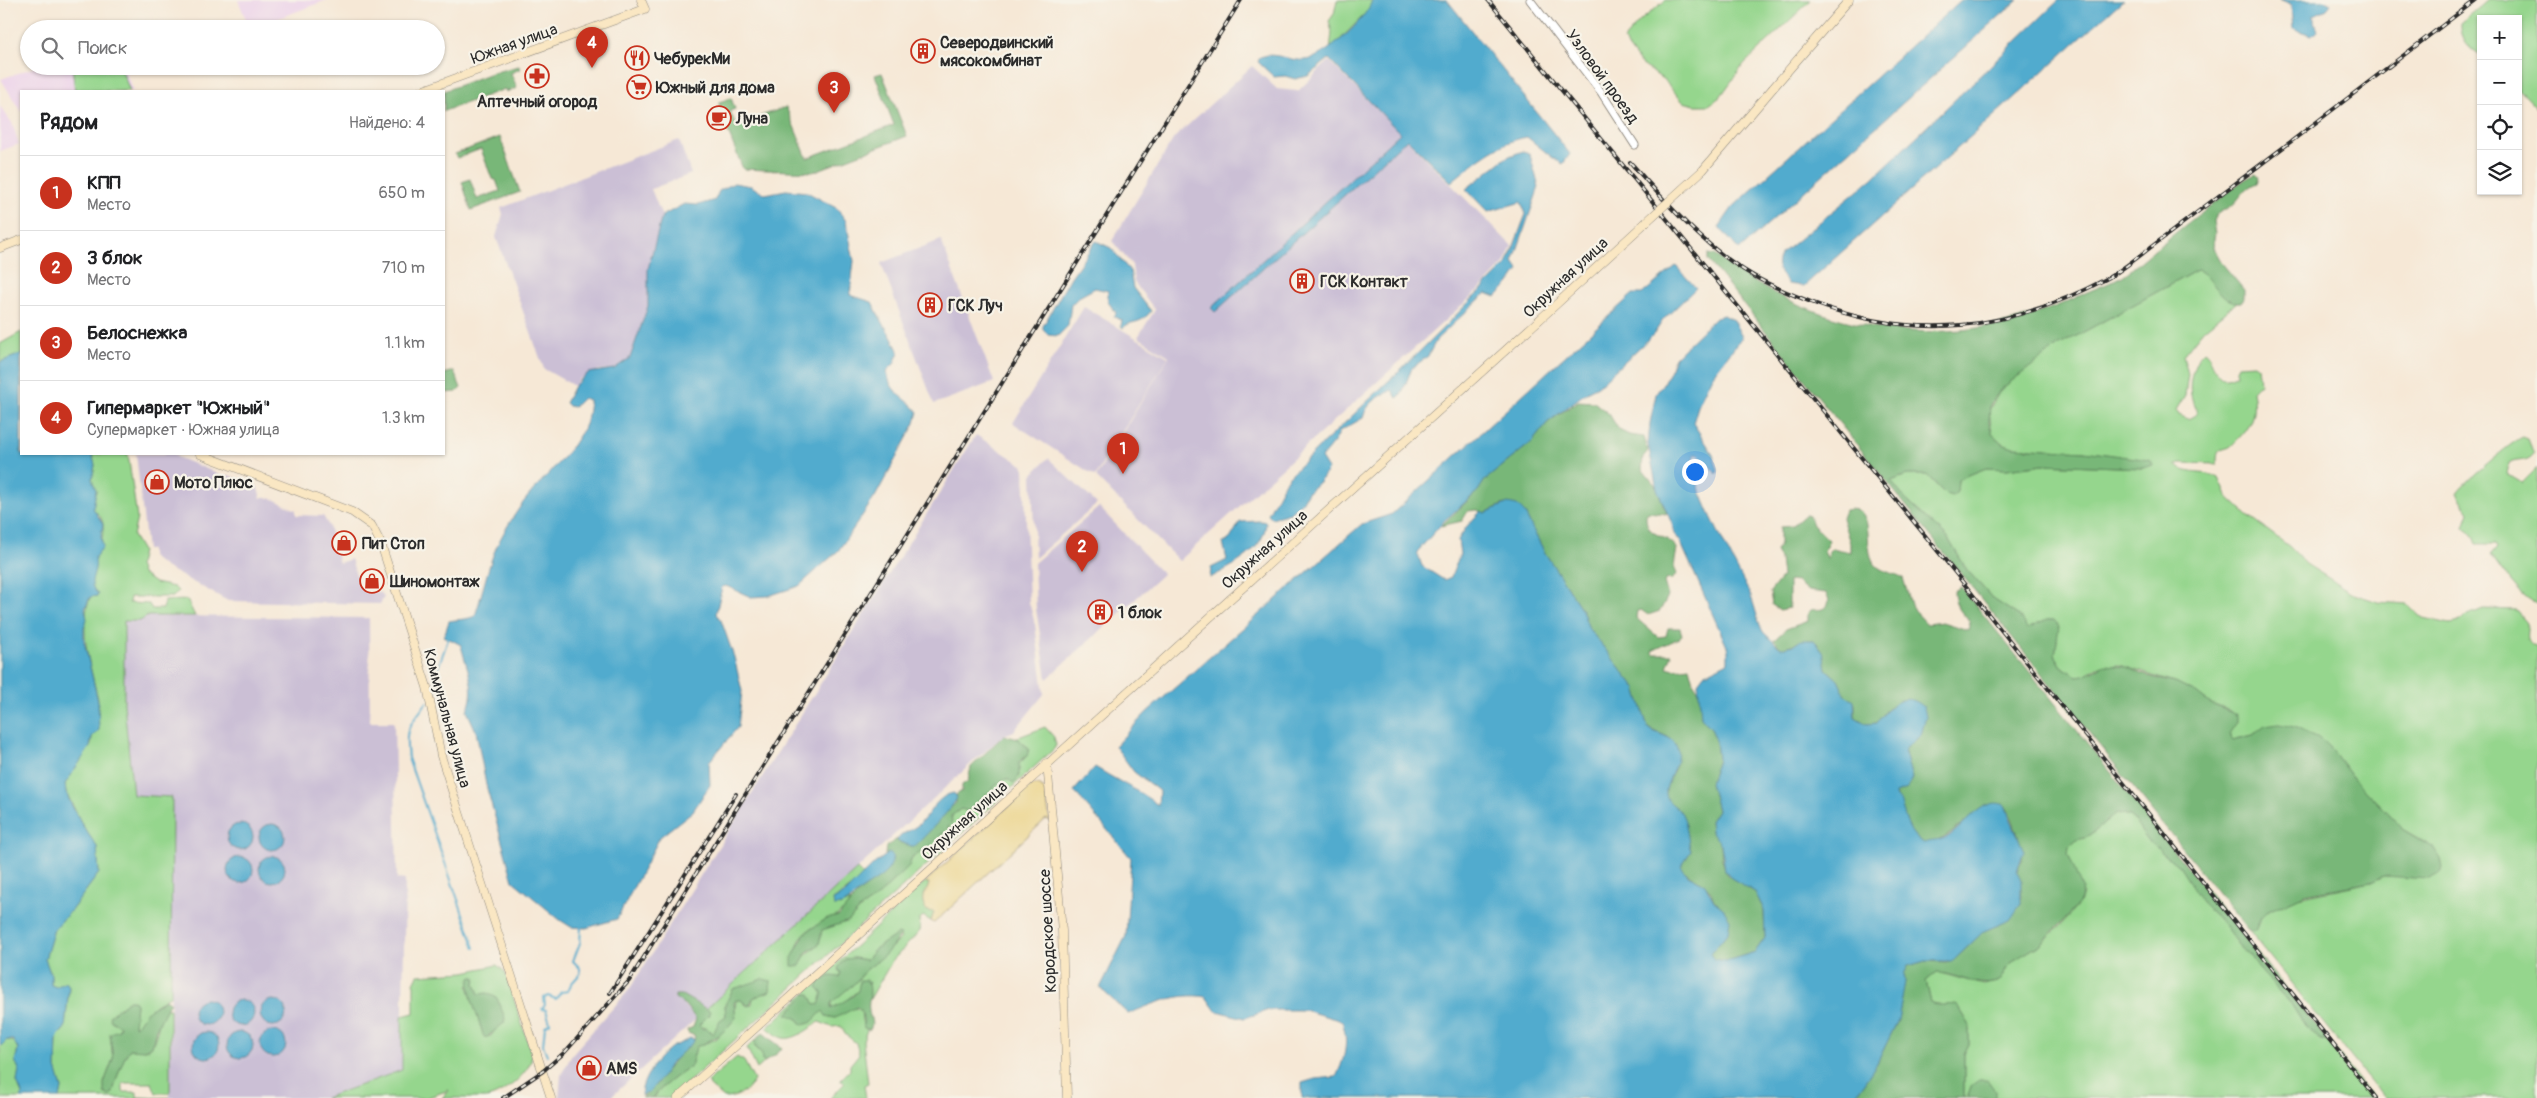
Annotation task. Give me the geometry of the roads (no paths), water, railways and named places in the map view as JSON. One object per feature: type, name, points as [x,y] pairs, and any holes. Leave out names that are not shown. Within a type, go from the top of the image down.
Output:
[{"type":"main road","name":"Южная улица","points":[[424,90],[645,9],[641,0]]},
{"type":"main road","name":"Окружная улица","points":[[678,1098],[1703,170],[1849,0]]},
{"type":"main road","points":[[0,248],[20,240]]},
{"type":"main road","name":"Коммунальная улица","points":[[203,455],[352,512],[363,517],[372,526],[392,573],[432,703],[441,756],[551,1098]]},
{"type":"main road","name":"Кородское шоссе","points":[[1047,763],[1062,930],[1067,1098]]},
{"type":"street","name":"Узловой проезд","points":[[1530,0],[1601,92],[1635,144]]},
{"type":"water","points":[[1372,0],[1447,0],[1570,154],[1563,164],[1527,137],[1496,148],[1451,182],[1407,139],[1215,312],[1211,308],[1400,133],[1329,59],[1308,76],[1295,79],[1285,76],[1274,77],[1258,62],[1260,57],[1266,55],[1294,60],[1314,58],[1345,36],[1363,17]]},
{"type":"water","points":[[1961,0],[2018,0],[1739,250],[1719,227],[1733,207]]},
{"type":"water","points":[[2059,0],[2123,0],[1804,286],[1788,284],[1778,266],[1781,254],[1872,179]]},
{"type":"water","points":[[2279,0],[2323,0],[2331,4],[2327,9],[2314,15],[2317,30],[2312,35],[2293,29],[2291,5]]},
{"type":"water","points":[[1523,151],[1530,155],[1539,187],[1513,262],[1519,270],[1510,283],[1496,297],[1486,293],[1437,339],[1428,356],[1412,368],[1401,395],[1397,398],[1392,390],[1383,395],[1367,408],[1363,418],[1340,431],[1335,441],[1321,458],[1328,469],[1322,479],[1290,513],[1272,518],[1268,514],[1287,478],[1419,352],[1507,264],[1526,214],[1521,202],[1488,212],[1466,189],[1507,157]]},
{"type":"water","points":[[734,183],[751,186],[765,194],[786,190],[807,192],[838,209],[846,221],[854,261],[850,295],[872,302],[899,352],[894,364],[887,371],[891,385],[918,412],[915,423],[875,497],[838,551],[799,586],[768,596],[751,597],[726,586],[722,587],[716,614],[721,620],[734,657],[742,691],[738,727],[709,762],[710,785],[693,811],[660,837],[617,919],[586,928],[571,927],[513,881],[486,785],[476,731],[467,711],[470,703],[471,686],[461,645],[444,636],[449,621],[475,616],[491,561],[504,533],[529,495],[575,443],[583,429],[588,414],[589,400],[583,398],[574,407],[568,406],[565,403],[574,386],[588,373],[614,369],[630,358],[648,306],[648,269],[662,216],[684,204],[698,205],[715,200],[719,191]]},
{"type":"water","points":[[1096,241],[1111,248],[1130,271],[1133,288],[1151,311],[1140,321],[1126,325],[1123,328],[1121,326],[1122,320],[1114,317],[1116,313],[1108,302],[1108,291],[1095,288],[1079,297],[1071,305],[1068,326],[1058,336],[1048,335],[1043,330],[1043,326],[1071,277]]},
{"type":"water","points":[[1676,266],[1696,288],[1663,320],[1654,334],[1598,386],[1588,391],[1547,423],[1532,442],[1485,480],[1478,491],[1445,520],[1417,552],[1422,566],[1444,580],[1451,577],[1460,554],[1458,540],[1467,526],[1481,511],[1485,513],[1508,503],[1517,505],[1524,512],[1545,553],[1582,610],[1589,629],[1636,688],[1648,728],[1669,738],[1678,750],[1675,766],[1666,788],[1666,794],[1668,800],[1678,808],[1684,818],[1691,851],[1681,866],[1688,875],[1705,884],[1714,901],[1724,909],[1730,920],[1728,932],[1710,954],[1714,959],[1726,961],[1755,952],[1765,938],[1764,910],[1755,892],[1731,878],[1725,870],[1721,844],[1711,831],[1710,821],[1717,810],[1710,783],[1718,759],[1716,741],[1711,728],[1701,717],[1698,682],[1704,674],[1728,662],[1728,649],[1680,541],[1674,534],[1672,524],[1657,489],[1648,444],[1656,394],[1669,374],[1675,357],[1715,318],[1723,315],[1733,320],[1742,337],[1712,376],[1699,403],[1693,423],[1713,454],[1718,470],[1717,474],[1699,455],[1695,454],[1693,464],[1704,501],[1751,597],[1762,630],[1781,648],[1794,645],[1801,640],[1814,640],[1823,651],[1826,669],[1838,680],[1845,695],[1854,701],[1855,717],[1867,724],[1877,723],[1892,706],[1904,700],[1917,702],[1924,707],[1926,717],[1921,735],[1904,750],[1912,778],[1907,789],[1896,793],[1908,826],[1915,836],[1924,843],[1941,840],[1953,833],[1981,808],[1997,803],[2005,805],[2024,851],[2017,871],[2021,880],[2021,904],[2010,920],[1984,931],[1953,961],[1925,961],[1908,966],[1904,974],[1905,982],[1898,1020],[1877,1063],[1854,1098],[1302,1098],[1302,1083],[1315,1079],[1336,1077],[1342,1063],[1346,1043],[1342,1021],[1304,1010],[1269,1010],[1245,1018],[1216,1011],[1206,997],[1196,996],[1166,1000],[1128,1014],[1100,988],[1126,936],[1131,858],[1074,791],[1095,767],[1158,805],[1159,791],[1134,772],[1115,746],[1146,713],[1362,524],[1392,514],[1633,294],[1642,294]]},
{"type":"water","points":[[20,354],[20,455],[92,455],[95,465],[92,479],[96,490],[93,508],[103,524],[101,537],[103,547],[95,557],[92,583],[93,588],[98,594],[97,596],[90,597],[85,609],[87,619],[84,628],[84,641],[98,701],[99,730],[92,737],[90,747],[65,784],[71,804],[97,847],[99,873],[70,912],[54,929],[45,959],[51,975],[51,985],[56,987],[66,982],[69,986],[65,1028],[57,1037],[56,1068],[62,1088],[60,1098],[21,1098],[22,1094],[17,1082],[19,1069],[15,1061],[18,1049],[13,1040],[7,1040],[0,1047],[0,362]]},
{"type":"water","points":[[1240,522],[1266,522],[1264,532],[1254,549],[1237,563],[1210,578],[1211,568],[1227,560],[1223,543],[1230,539]]},
{"type":"water","points":[[954,793],[957,797],[951,807],[914,847],[897,841],[903,834],[918,825],[938,801]]},
{"type":"water","points":[[240,824],[249,828],[253,837],[249,846],[240,850],[231,846],[227,837],[231,828]]},
{"type":"water","points":[[272,824],[281,828],[285,837],[281,846],[272,850],[263,846],[259,837],[263,828]]},
{"type":"water","points":[[889,853],[892,855],[892,861],[886,872],[846,903],[834,906],[833,900],[844,894],[874,864]]},
{"type":"water","points":[[272,856],[281,860],[285,869],[281,878],[272,882],[263,878],[259,869],[263,860]]},
{"type":"water","points":[[240,857],[249,861],[253,870],[249,879],[240,883],[231,879],[227,870],[231,861]]},
{"type":"water","points":[[206,999],[215,1003],[219,1012],[215,1021],[206,1025],[197,1021],[193,1012],[197,1003]]},
{"type":"water","points":[[241,1000],[250,1004],[254,1013],[250,1022],[241,1026],[232,1022],[228,1013],[232,1004]]},
{"type":"water","points":[[273,1000],[282,1004],[286,1013],[282,1022],[273,1026],[264,1022],[260,1013],[264,1004]]},
{"type":"water","points":[[273,1031],[282,1035],[286,1044],[282,1053],[273,1057],[264,1053],[260,1044],[264,1035]]},
{"type":"water","points":[[206,1032],[215,1036],[219,1045],[215,1054],[206,1058],[197,1054],[193,1045],[197,1036]]},
{"type":"water","points":[[240,1032],[249,1036],[253,1045],[249,1054],[240,1058],[231,1054],[227,1045],[231,1036]]},
{"type":"water","points":[[690,1038],[694,1039],[694,1041],[670,1064],[663,1076],[649,1092],[641,1096],[647,1075],[656,1062],[672,1047]]},
{"type":"waterway","points":[[431,696],[435,691],[436,673],[449,637]]},
{"type":"waterway","points":[[427,702],[409,727],[407,739],[408,758],[475,948]]},
{"type":"waterway","points":[[547,1055],[543,1045],[545,1026],[550,1023],[546,1010],[542,1009],[545,1005],[544,998],[548,996],[556,999],[561,992],[568,991],[571,984],[580,974],[580,968],[573,961],[580,943],[581,927]]},
{"type":"railway","points":[[503,1098],[543,1071],[565,1052],[629,981],[1241,0]]},
{"type":"railway","points":[[1488,0],[1945,560],[2376,1098]]},
{"type":"railway","points":[[1630,162],[1702,238],[1734,264],[1781,290],[1850,315],[1887,323],[1924,326],[1961,325],[1997,320],[2034,310],[2070,297],[2119,271],[2476,0]]},
{"type":"railway","points":[[610,993],[736,794]]},
{"type":"place","name":"Северодвинский мясокомбинат","points":[[923,51]]},
{"type":"place","name":"ЧебурекМи","points":[[637,58]]},
{"type":"place","name":"Гипермаркет \"Южный\"","points":[[592,68]]},
{"type":"place","name":"Аптечный огород","points":[[537,76]]},
{"type":"place","name":"Южный для дома","points":[[639,87]]},
{"type":"place","name":"Белоснежка","points":[[834,113]]},
{"type":"place","name":"Луна","points":[[719,118]]},
{"type":"place","name":"ГСК Контакт","points":[[1302,281]]},
{"type":"place","name":"ГСК Луч","points":[[930,305]]},
{"type":"place","name":"КПП","points":[[1123,474]]},
{"type":"place","name":"Мото Плюс","points":[[157,482]]},
{"type":"place","name":"Пит Стоп","points":[[344,543]]},
{"type":"place","name":"3 блок","points":[[1082,572]]},
{"type":"place","name":"Шиномонтаж","points":[[372,581]]},
{"type":"place","name":"1 блок","points":[[1100,612]]},
{"type":"place","name":"AMS","points":[[589,1068]]}]
